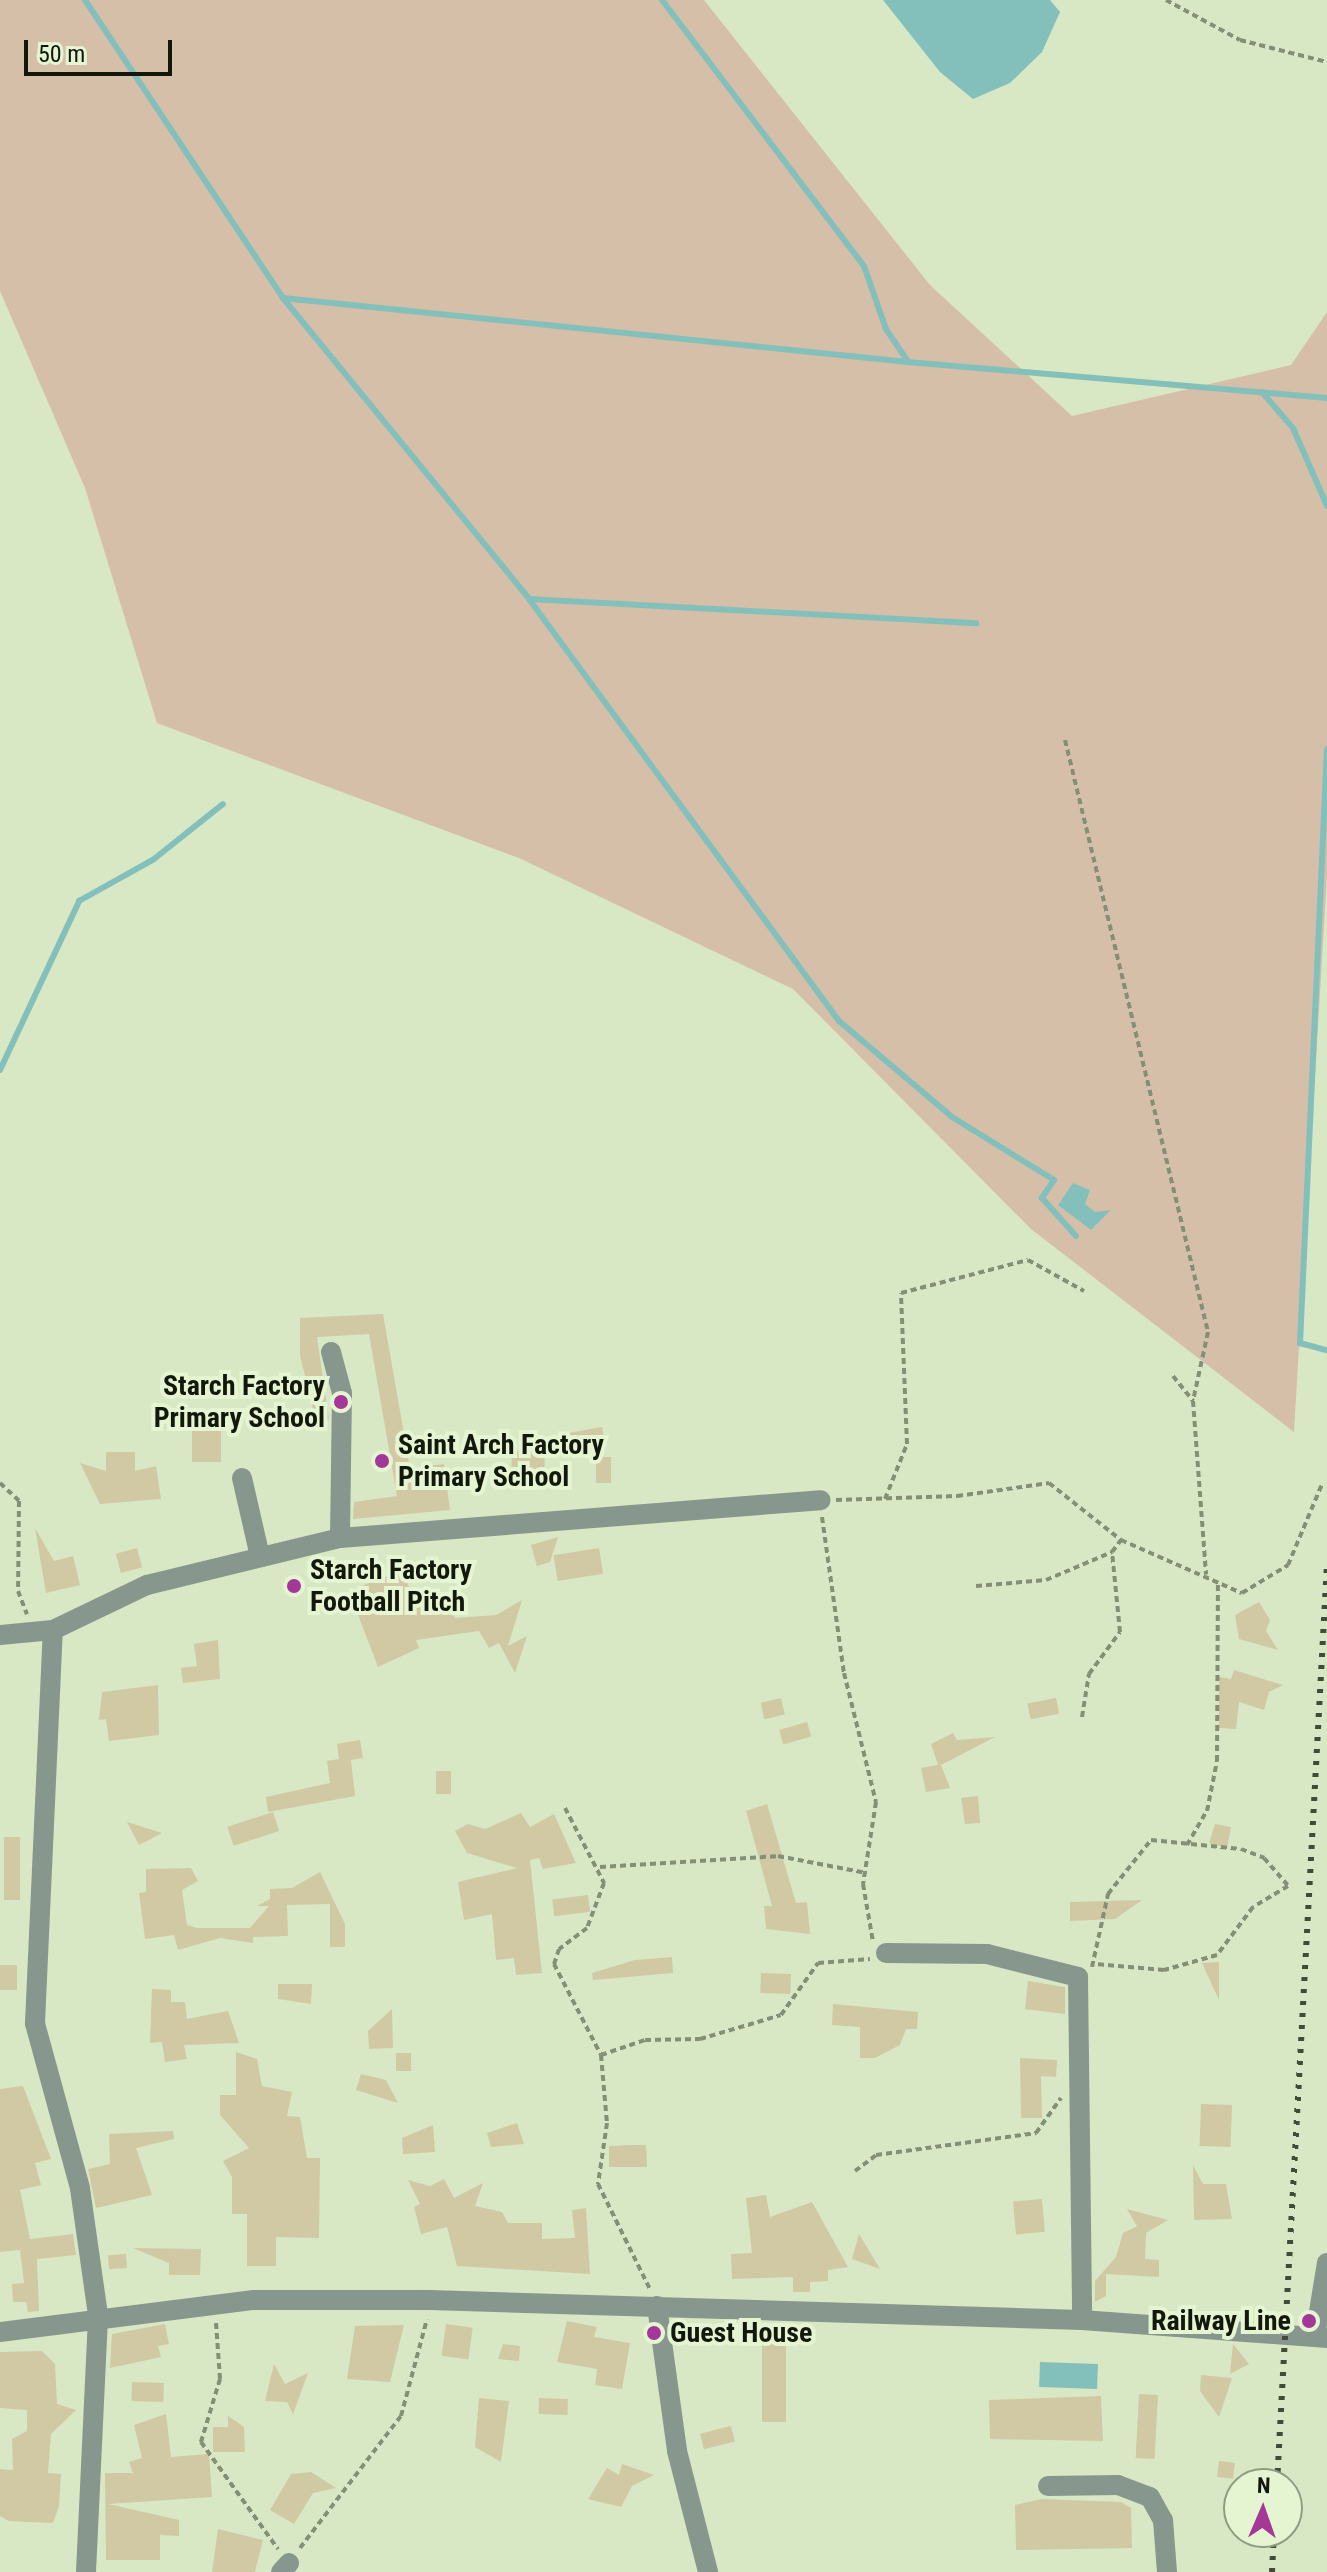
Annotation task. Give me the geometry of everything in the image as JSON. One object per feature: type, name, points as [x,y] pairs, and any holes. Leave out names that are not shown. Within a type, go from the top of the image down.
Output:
[{"type":"street","points":[[331,1352],[344,1430],[340,1538]]},
{"type":"street","points":[[242,1478],[259,1552]]},
{"type":"street","points":[[0,1635],[43,1630],[147,1585],[259,1552],[340,1538],[820,1500]]},
{"type":"street","points":[[43,1630],[35,2023],[80,2188],[98,2315],[86,2572]]},
{"type":"street","points":[[886,1953],[987,1954],[1078,1977],[1082,2320]]},
{"type":"street","points":[[0,2332],[98,2315],[214,2303],[430,2300],[1082,2320],[1321,2337],[1327,2263]]},
{"type":"street","points":[[657,2306],[677,2451],[708,2572]]},
{"type":"street","points":[[1048,2486],[1118,2485],[1150,2497],[1163,2520],[1167,2572]]},
{"type":"path","points":[[1166,0],[1240,40],[1327,62]]},
{"type":"path","points":[[1065,740],[1208,1332],[1193,1401],[1206,1575]]},
{"type":"path","points":[[885,1499],[907,1444],[901,1293],[1028,1260],[1084,1291]]},
{"type":"path","points":[[1173,1376],[1193,1401]]},
{"type":"path","points":[[0,1483],[19,1501],[18,1591],[43,1630]]},
{"type":"path","points":[[886,1953],[867,1936],[866,1873],[876,1802],[844,1673],[820,1500],[885,1499],[1049,1483],[1121,1540],[1218,1582],[1249,1591],[1288,1565],[1322,1484]]},
{"type":"path","points":[[976,1586],[1046,1580],[1112,1552],[1121,1540]]},
{"type":"path","points":[[1082,1717],[1089,1674],[1120,1632],[1112,1552]]},
{"type":"path","points":[[1187,1845],[1207,1811],[1217,1761],[1218,1582]]},
{"type":"path","points":[[565,1808],[599,1867],[604,1883],[594,1914],[554,1964],[601,2055],[607,2123],[598,2184],[657,2306]]},
{"type":"path","points":[[1078,1977],[1095,1964],[1118,1874],[1151,1840],[1264,1858],[1288,1886],[1253,1907],[1217,1955],[1164,1970],[1095,1964]]},
{"type":"path","points":[[599,1867],[778,1856],[866,1873]]},
{"type":"path","points":[[601,2055],[645,2040],[700,2039],[781,2015],[818,1963],[886,1953]]},
{"type":"path","points":[[855,2171],[876,2155],[1036,2133],[1059,2098],[1080,2095]]},
{"type":"path","points":[[214,2303],[220,2379],[201,2442],[285,2567],[401,2416],[430,2300]]},
{"type":"shaded area","points":[[0,0],[704,0],[930,285],[1072,416],[1291,365],[1327,312],[1327,876],[1294,1432],[1031,1229],[793,989],[519,858],[157,723],[85,488],[0,291]]},
{"type":"water","points":[[883,0],[1050,0],[1060,12],[1042,52],[1010,83],[973,99],[940,72]]},
{"type":"water","points":[[1073,1183],[1090,1190],[1085,1204],[1095,1212],[1111,1210],[1091,1230],[1058,1205]]},
{"type":"water","points":[[1040,2362],[1098,2364],[1097,2389],[1039,2387]]},
{"type":"building","points":[[383,1314],[410,1468],[444,1464],[450,1510],[353,1519],[354,1502],[397,1496],[369,1334],[317,1337],[329,1419],[316,1422],[300,1355],[300,1318]]},
{"type":"building","points":[[602,1427],[605,1444],[556,1452],[553,1436]]},
{"type":"building","points":[[192,1429],[221,1429],[221,1462],[192,1462]]},
{"type":"building","points":[[512,1450],[545,1451],[544,1489],[511,1488]]},
{"type":"building","points":[[106,1452],[135,1452],[135,1471],[156,1466],[161,1499],[100,1504],[80,1463],[106,1471]]},
{"type":"building","points":[[596,1457],[611,1457],[611,1483],[596,1483]]},
{"type":"building","points":[[35,1528],[54,1561],[73,1556],[80,1585],[46,1593]]},
{"type":"building","points":[[558,1537],[550,1562],[537,1566],[531,1545]]},
{"type":"building","points":[[137,1548],[142,1567],[121,1573],[116,1554]]},
{"type":"building","points":[[599,1548],[603,1574],[558,1581],[554,1555]]},
{"type":"building","points":[[402,1570],[416,1604],[438,1590],[455,1618],[496,1615],[522,1600],[508,1646],[527,1636],[515,1673],[499,1643],[489,1648],[479,1631],[416,1640],[419,1648],[378,1667],[349,1591]]},
{"type":"building","points":[[1259,1602],[1270,1620],[1266,1631],[1278,1650],[1239,1639],[1235,1615]]},
{"type":"building","points":[[218,1640],[220,1679],[183,1683],[181,1668],[197,1666],[194,1644]]},
{"type":"building","points":[[1234,1670],[1283,1685],[1269,1692],[1264,1710],[1239,1702],[1236,1729],[1219,1728],[1219,1677],[1231,1679]]},
{"type":"building","points":[[158,1685],[159,1735],[109,1741],[106,1719],[99,1720],[102,1692]]},
{"type":"building","points":[[781,1698],[785,1715],[764,1719],[761,1703]]},
{"type":"building","points":[[1056,1698],[1059,1714],[1031,1719],[1028,1704]]},
{"type":"building","points":[[807,1722],[811,1736],[783,1744],[779,1730]]},
{"type":"building","points":[[953,1733],[957,1740],[995,1737],[941,1765],[950,1788],[926,1792],[921,1768],[938,1765],[931,1744]]},
{"type":"building","points":[[360,1740],[363,1758],[351,1760],[355,1796],[268,1812],[266,1797],[330,1783],[327,1761],[339,1759],[337,1744]]},
{"type":"building","points":[[436,1771],[451,1771],[451,1794],[436,1794]]},
{"type":"building","points":[[978,1796],[980,1823],[965,1824],[961,1798]]},
{"type":"building","points":[[767,1804],[796,1903],[807,1902],[810,1934],[766,1929],[764,1906],[772,1906],[746,1811]]},
{"type":"building","points":[[273,1812],[279,1831],[234,1846],[227,1827]]},
{"type":"building","points":[[521,1813],[530,1827],[554,1814],[576,1863],[543,1869],[539,1858],[530,1860],[542,1973],[516,1975],[514,1958],[496,1960],[492,1914],[464,1920],[458,1882],[517,1868],[467,1853],[455,1831],[468,1824],[485,1829]]},
{"type":"building","points":[[127,1822],[162,1833],[139,1845]]},
{"type":"building","points":[[1215,1824],[1231,1827],[1227,1848],[1209,1843]]},
{"type":"building","points":[[4,1837],[20,1837],[20,1900],[4,1900]]},
{"type":"building","points":[[191,1868],[198,1881],[182,1890],[187,1925],[197,1928],[250,1928],[269,1906],[257,1906],[270,1899],[270,1889],[292,1888],[320,1872],[345,1924],[345,1947],[330,1947],[330,1904],[287,1905],[288,1936],[253,1937],[253,1943],[220,1938],[178,1950],[174,1935],[145,1939],[139,1893],[146,1892],[146,1869]]},
{"type":"building","points":[[588,1895],[590,1912],[554,1916],[552,1899]]},
{"type":"building","points":[[1142,1900],[1115,1919],[1070,1921],[1070,1902]]},
{"type":"building","points":[[672,1957],[673,1973],[593,1980],[592,1973],[635,1960]]},
{"type":"building","points":[[1219,1962],[1219,2000],[1202,1963]]},
{"type":"building","points":[[0,1965],[17,1965],[17,1990],[0,1990]]},
{"type":"building","points":[[761,1973],[791,1974],[790,1994],[760,1993]]},
{"type":"building","points":[[1028,1981],[1065,1987],[1065,2014],[1025,2009]]},
{"type":"building","points":[[278,1984],[312,1984],[311,2004],[278,1999]]},
{"type":"building","points":[[152,1989],[171,1990],[171,2002],[185,2002],[187,2019],[228,2011],[239,2043],[184,2045],[187,2059],[165,2062],[162,2042],[150,2043]]},
{"type":"building","points":[[833,2004],[918,2012],[917,2029],[906,2029],[900,2045],[875,2058],[860,2058],[860,2027],[832,2025]]},
{"type":"building","points":[[392,2009],[393,2048],[369,2049],[368,2031]]},
{"type":"building","points":[[236,2052],[257,2059],[262,2086],[292,2092],[287,2116],[300,2117],[307,2158],[320,2158],[319,2238],[276,2237],[276,2266],[247,2266],[247,2214],[232,2214],[232,2177],[223,2161],[249,2148],[220,2115],[220,2095],[236,2095]]},
{"type":"building","points":[[396,2053],[411,2053],[411,2071],[396,2071]]},
{"type":"building","points":[[1020,2058],[1057,2060],[1056,2077],[1041,2076],[1042,2118],[1021,2118]]},
{"type":"building","points":[[361,2074],[386,2080],[398,2103],[356,2090]]},
{"type":"building","points":[[23,2086],[51,2159],[35,2163],[41,2185],[20,2190],[30,2239],[73,2234],[76,2255],[37,2259],[39,2311],[28,2312],[26,2302],[13,2302],[12,2284],[24,2283],[20,2250],[0,2252],[0,2089]]},
{"type":"building","points":[[1201,2104],[1232,2105],[1231,2147],[1200,2146]]},
{"type":"building","points":[[517,2123],[524,2144],[491,2147],[487,2133]]},
{"type":"building","points":[[433,2125],[435,2152],[403,2154],[402,2138]]},
{"type":"building","points":[[173,2131],[174,2139],[136,2148],[152,2195],[96,2208],[88,2169],[110,2164],[109,2134]]},
{"type":"building","points":[[646,2145],[647,2167],[609,2167],[609,2146]]},
{"type":"building","points":[[1193,2165],[1203,2184],[1226,2184],[1232,2219],[1194,2220]]},
{"type":"building","points":[[444,2179],[454,2198],[483,2183],[475,2206],[502,2212],[508,2223],[542,2223],[542,2239],[575,2238],[572,2210],[586,2208],[590,2274],[457,2266],[447,2227],[421,2234],[414,2207],[420,2204],[408,2180],[430,2186]]},
{"type":"building","points":[[766,2195],[770,2217],[812,2202],[848,2267],[828,2270],[828,2281],[810,2282],[810,2292],[793,2292],[793,2277],[732,2279],[731,2254],[752,2253],[746,2198]]},
{"type":"building","points":[[1042,2199],[1045,2232],[1016,2234],[1013,2202]]},
{"type":"building","points":[[1127,2209],[1168,2220],[1146,2233],[1145,2259],[1159,2260],[1159,2277],[1106,2274],[1106,2296],[1095,2302],[1095,2281],[1116,2257],[1123,2233],[1137,2226]]},
{"type":"building","points":[[859,2234],[880,2269],[852,2259]]},
{"type":"building","points":[[133,2248],[201,2249],[200,2275],[169,2275],[169,2263]]},
{"type":"building","points":[[126,2254],[127,2268],[109,2269],[108,2255]]},
{"type":"building","points":[[567,2321],[597,2327],[594,2337],[630,2343],[622,2389],[595,2385],[597,2369],[557,2362]]},
{"type":"building","points":[[165,2324],[169,2344],[158,2346],[161,2357],[110,2368],[112,2334]]},
{"type":"building","points":[[446,2324],[473,2328],[468,2359],[442,2356]]},
{"type":"building","points":[[404,2325],[390,2382],[347,2379],[355,2326]]},
{"type":"building","points":[[762,2336],[786,2336],[786,2422],[762,2422]]},
{"type":"building","points":[[503,2344],[520,2346],[519,2361],[498,2359]]},
{"type":"building","points":[[1233,2344],[1249,2364],[1230,2374]]},
{"type":"building","points":[[42,2351],[55,2364],[57,2404],[76,2410],[51,2434],[48,2473],[61,2474],[59,2506],[53,2523],[9,2521],[0,2516],[0,2469],[13,2470],[12,2439],[27,2431],[27,2410],[0,2408],[0,2352]]},
{"type":"building","points":[[274,2364],[285,2384],[308,2373],[293,2414],[287,2402],[265,2401]]},
{"type":"building","points":[[1201,2375],[1232,2378],[1219,2417],[1200,2391]]},
{"type":"building","points":[[132,2382],[164,2383],[163,2402],[131,2401]]},
{"type":"building","points":[[1139,2394],[1158,2395],[1155,2459],[1136,2458]]},
{"type":"building","points":[[1101,2396],[1103,2441],[990,2439],[989,2400]]},
{"type":"building","points":[[479,2398],[509,2401],[501,2462],[475,2447]]},
{"type":"building","points":[[539,2398],[568,2399],[567,2415],[538,2414]]},
{"type":"building","points":[[166,2414],[171,2457],[209,2454],[212,2497],[108,2504],[179,2520],[179,2536],[160,2535],[160,2560],[106,2560],[105,2473],[133,2473],[129,2462],[142,2458],[134,2425]]},
{"type":"building","points":[[228,2416],[244,2427],[245,2452],[213,2452],[213,2427],[228,2427]]},
{"type":"building","points":[[731,2426],[735,2442],[704,2449],[700,2434]]},
{"type":"building","points":[[1219,2461],[1235,2463],[1234,2468],[1223,2468],[1223,2478],[1217,2477]]},
{"type":"building","points":[[622,2464],[654,2475],[632,2486],[621,2507],[588,2499],[607,2468],[619,2475]]},
{"type":"building","points":[[311,2472],[336,2488],[313,2493],[294,2524],[270,2510],[291,2474]]},
{"type":"building","points":[[1042,2499],[1121,2502],[1131,2508],[1132,2548],[1016,2550],[1015,2505]]},
{"type":"building","points":[[218,2529],[263,2540],[255,2572],[212,2572]]},
{"type":"waterway","points":[[85,0],[283,298],[529,599],[839,1021],[952,1117],[1054,1180],[1042,1198],[1076,1236]]},
{"type":"waterway","points":[[662,0],[864,266],[886,329],[908,362],[1327,398]]},
{"type":"waterway","points":[[283,298],[908,362]]},
{"type":"waterway","points":[[1262,392],[1293,428],[1327,506]]},
{"type":"waterway","points":[[529,599],[976,623]]},
{"type":"waterway","points":[[1327,749],[1300,1343],[1327,1350]]},
{"type":"waterway","points":[[0,1070],[79,901],[154,859],[223,804]]},
{"type":"railway","points":[[1278,2468],[1327,1564]]},
{"type":"railway","points":[[1272,2572],[1273,2548]]},
{"type":"place","name":"Starch Factory Primary School","points":[[341,1402]]},
{"type":"place","name":"Saint Arch Factory Primary School","points":[[382,1461]]},
{"type":"place","name":"Starch Factory Football Pitch","points":[[294,1586]]},
{"type":"place","name":"Railway Line","points":[[1309,2321]]},
{"type":"place","name":"Guest House","points":[[654,2333]]}]
